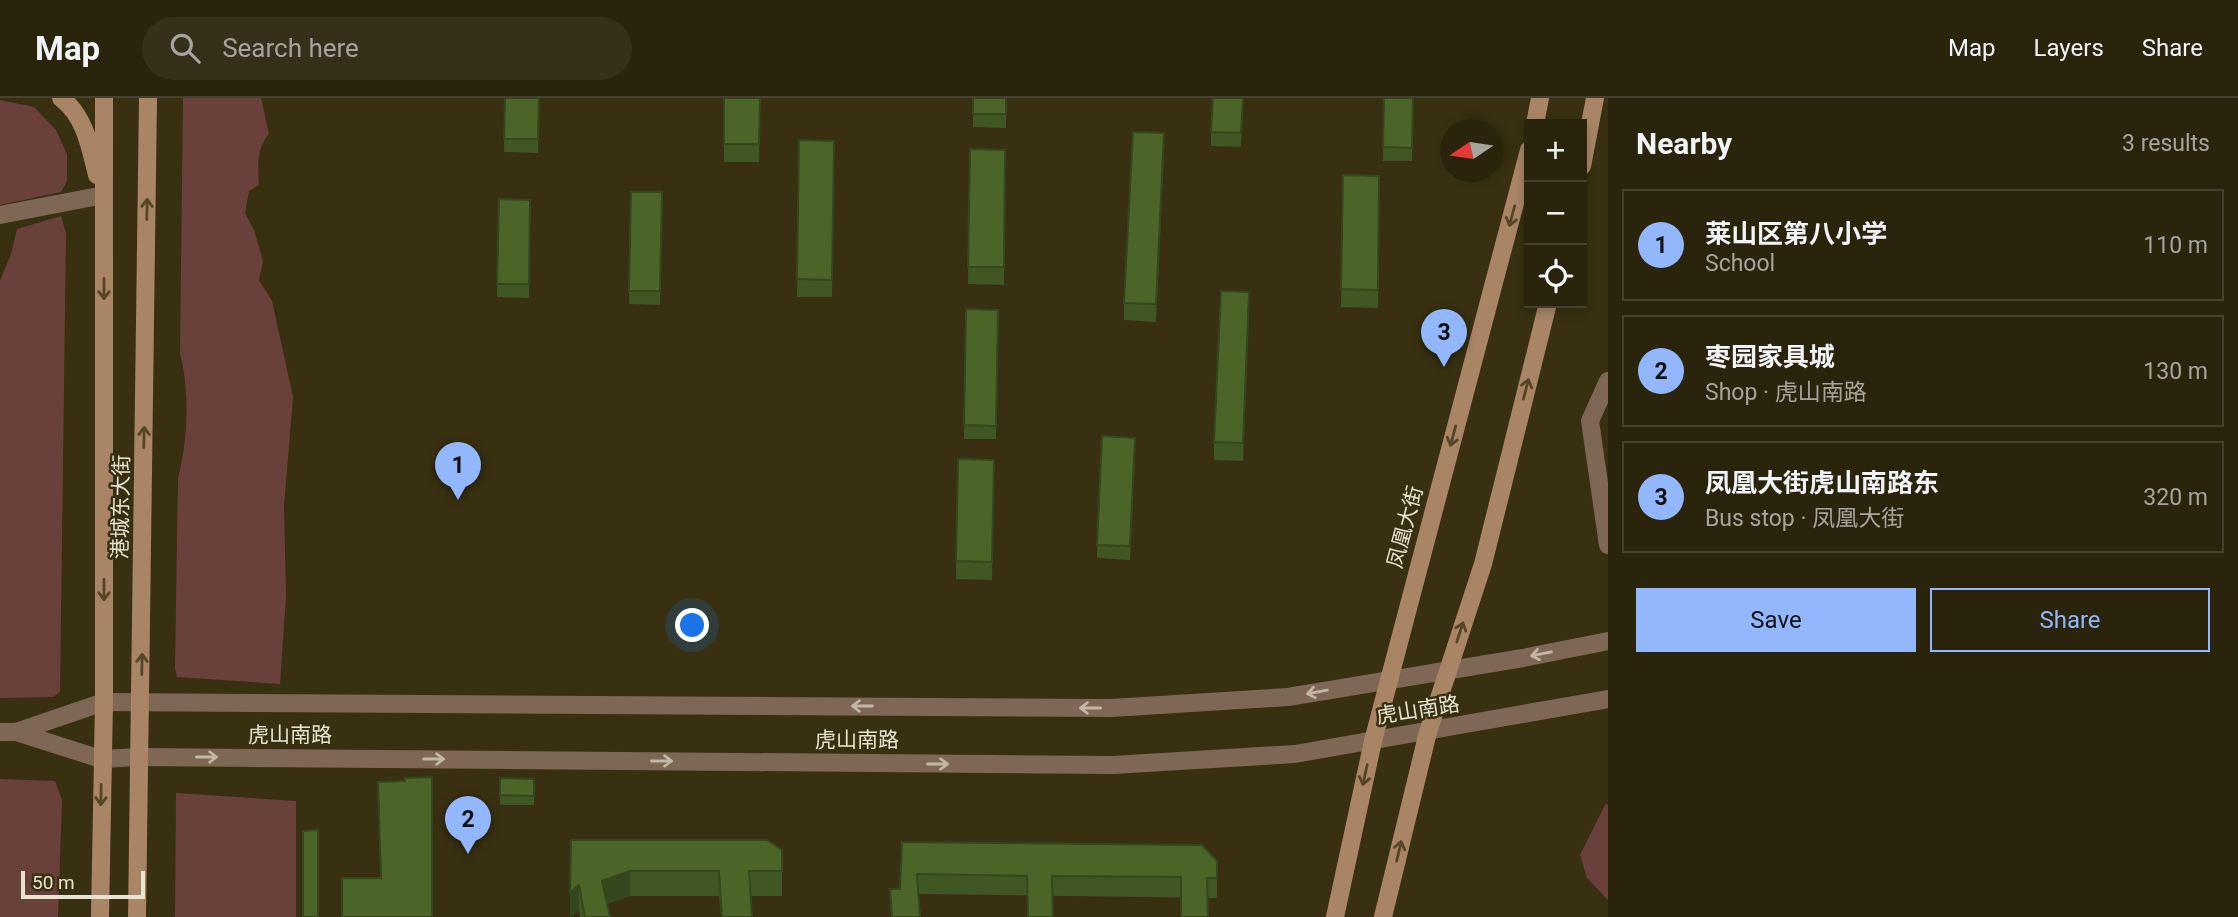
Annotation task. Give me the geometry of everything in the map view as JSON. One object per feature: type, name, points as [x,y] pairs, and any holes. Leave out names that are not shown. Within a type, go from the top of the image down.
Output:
[{"type":"main road","points":[[61,98],[70,105],[87,134],[103,195]]},
{"type":"main road","name":"港城东大街","points":[[100,917],[104,702],[104,98]]},
{"type":"main road","name":"港城东大街","points":[[137,917],[148,98]]},
{"type":"main road","points":[[1536,119],[1540,98]]},
{"type":"main road","points":[[1587,140],[1595,98]]},
{"type":"main road","name":"凤凰大街","points":[[1335,917],[1388,680],[1524,169]]},
{"type":"main road","points":[[1383,917],[1428,732],[1483,565],[1547,308]]},
{"type":"street","points":[[0,215],[103,195]]},
{"type":"street","points":[[1608,381],[1590,421],[1608,545]]},
{"type":"street","name":"虎山南路","points":[[8,732],[104,702],[1111,708],[1288,697],[1608,641]]},
{"type":"street","name":"虎山南路","points":[[101,759],[139,757],[1113,765],[1294,754],[1608,699]]},
{"type":"street","points":[[8,732],[101,759]]},
{"type":"shaded area","points":[[183,98],[261,98],[269,134],[260,152],[259,185],[249,191],[245,213],[254,230],[263,261],[259,280],[272,301],[293,397],[284,506],[286,596],[280,684],[177,677],[175,668],[178,479],[187,416],[180,353]]},
{"type":"shaded area","points":[[0,100],[34,107],[56,130],[67,154],[67,181],[61,192],[0,205]]},
{"type":"shaded area","points":[[61,216],[66,233],[60,692],[53,697],[0,698],[0,281],[17,229]]},
{"type":"shaded area","points":[[0,779],[55,781],[62,800],[58,917],[0,917]]},
{"type":"shaded area","points":[[176,793],[296,801],[296,917],[175,917]]},
{"type":"shaded area","points":[[1606,803],[1608,900],[1587,878],[1580,855]]},
{"type":"building","points":[[505,98],[539,98],[538,139],[504,139]]},
{"type":"building","points":[[724,98],[760,98],[759,144],[724,144]]},
{"type":"building","points":[[973,98],[1006,98],[1006,114],[973,114]]},
{"type":"building","points":[[1213,98],[1243,98],[1241,133],[1211,132]]},
{"type":"building","points":[[1384,98],[1413,98],[1412,148],[1383,147]]},
{"type":"building","points":[[1133,132],[1164,133],[1156,304],[1124,303]]},
{"type":"building","points":[[799,140],[834,141],[832,280],[797,279]]},
{"type":"building","points":[[970,149],[1005,150],[1004,267],[968,267]]},
{"type":"building","points":[[1343,175],[1379,176],[1378,290],[1341,289]]},
{"type":"building","points":[[631,192],[662,192],[660,291],[629,291]]},
{"type":"building","points":[[499,199],[530,200],[529,284],[497,284]]},
{"type":"building","points":[[1221,291],[1249,292],[1243,443],[1214,442]]},
{"type":"building","points":[[966,309],[998,310],[996,426],[964,425]]},
{"type":"building","points":[[1102,436],[1135,438],[1130,546],[1097,545]]},
{"type":"building","points":[[958,459],[994,460],[992,562],[956,561]]},
{"type":"building","points":[[432,777],[432,917],[342,917],[342,878],[381,878],[378,782]]},
{"type":"building","points":[[500,778],[534,779],[534,796],[500,795]]},
{"type":"building","points":[[318,830],[318,917],[303,917],[303,831]]},
{"type":"building","points":[[571,840],[767,840],[782,850],[782,871],[749,871],[752,917],[722,917],[719,871],[630,871],[602,881],[610,917],[585,917],[579,885],[570,892]]},
{"type":"building","points":[[902,842],[1202,845],[1217,861],[1217,878],[1207,878],[1208,917],[1181,917],[1181,877],[1052,876],[1053,917],[1028,917],[1027,876],[917,874],[920,917],[892,917],[890,889],[900,889]]},
{"type":"place","name":"凤凰大街虎山南路东","points":[[1444,367]]},
{"type":"place","name":"莱山区第八小学","points":[[458,500]]},
{"type":"place","name":"枣园家具城","points":[[468,854]]}]
